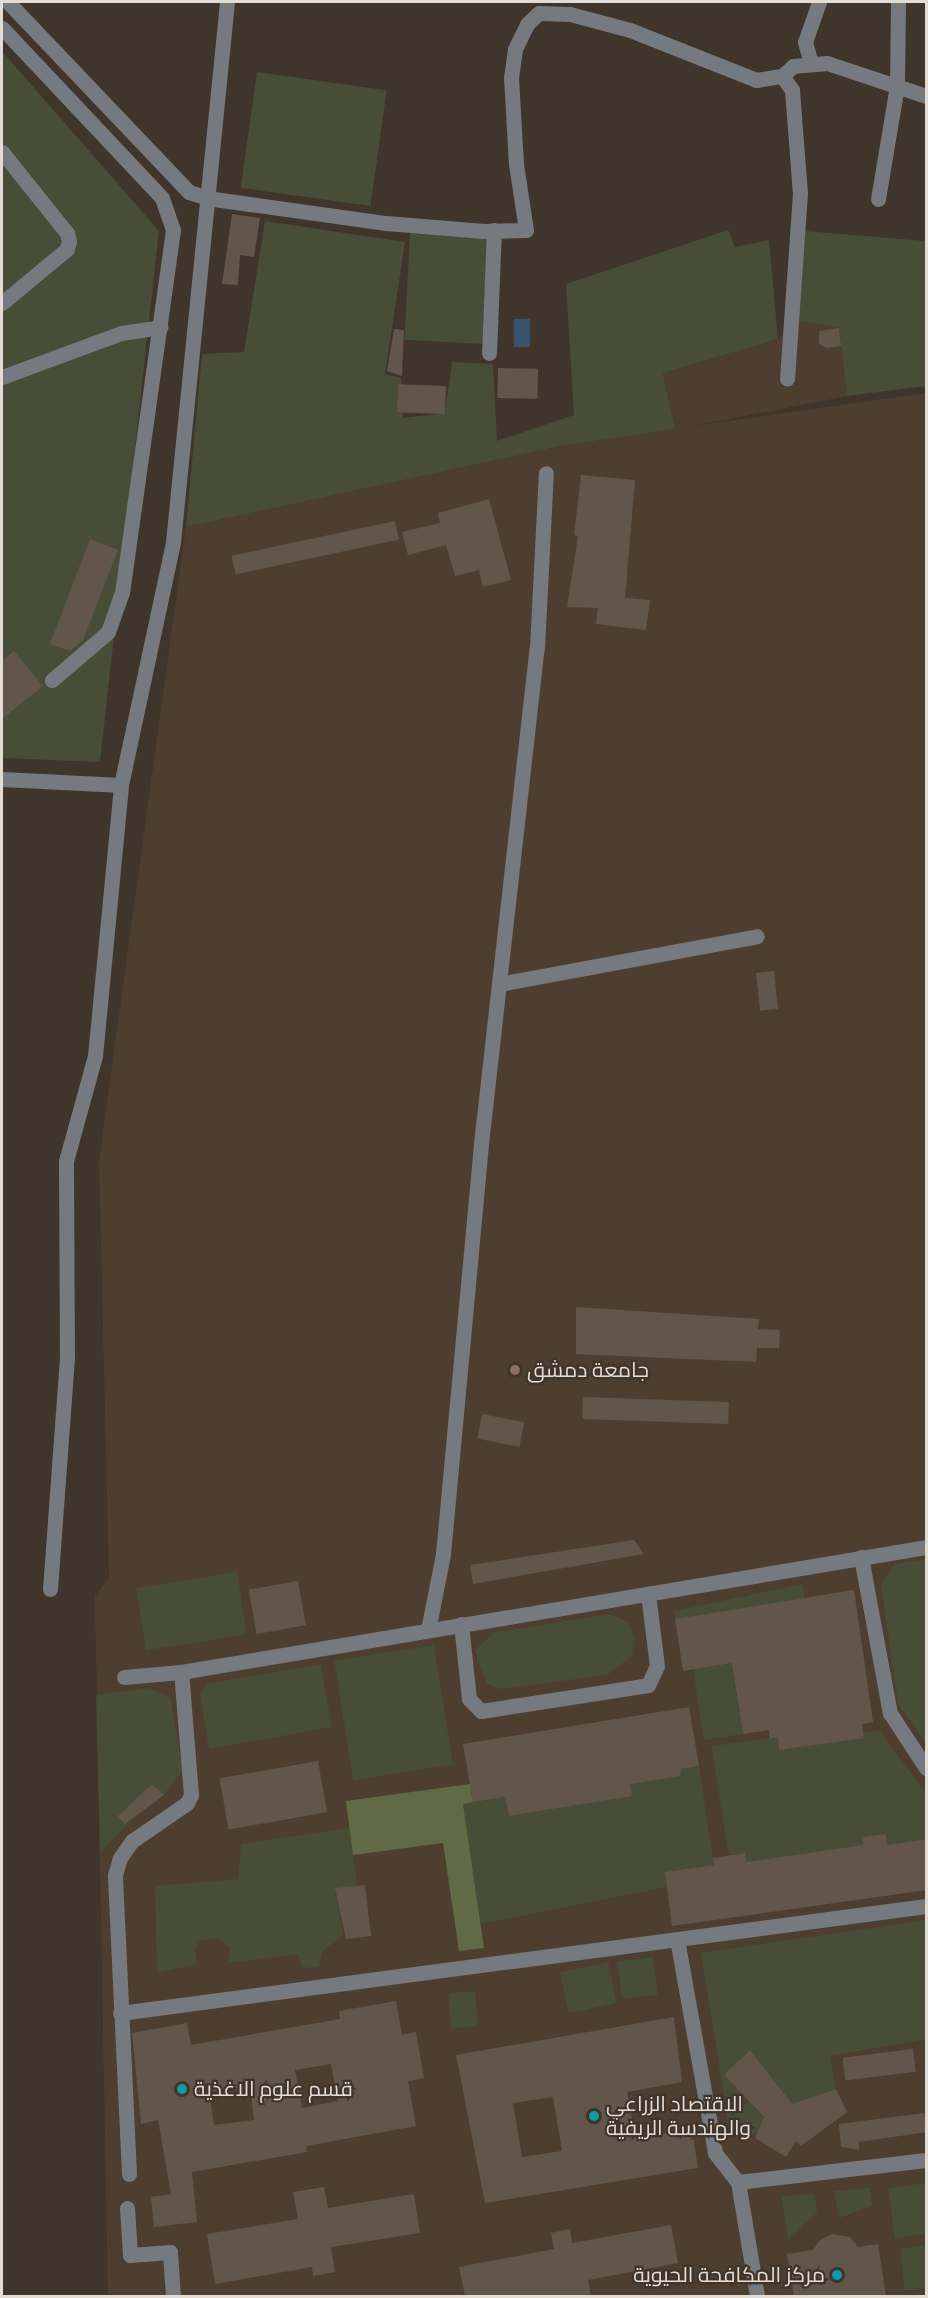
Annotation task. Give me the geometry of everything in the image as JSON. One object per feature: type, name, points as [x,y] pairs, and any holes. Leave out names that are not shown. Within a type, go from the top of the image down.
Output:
[{"type":"street","points":[[8,2],[177,183],[207,198],[386,223],[526,230],[516,164],[511,78],[515,49],[537,7],[630,30],[756,80],[782,76],[793,66],[827,63],[927,96]]},
{"type":"street","points":[[50,1589],[67,1360],[66,1161],[95,1056],[121,784],[173,542],[227,2]]},
{"type":"street","points":[[811,63],[806,42],[819,2]]},
{"type":"street","points":[[878,199],[897,85],[898,2]]},
{"type":"street","points":[[2,28],[162,198],[173,230],[122,592],[108,632],[52,680]]},
{"type":"street","points":[[782,76],[792,90],[800,193],[788,379]]},
{"type":"street","points":[[2,152],[67,233],[69,241],[67,249],[2,303]]},
{"type":"street","points":[[489,353],[494,230]]},
{"type":"street","points":[[2,377],[122,333],[161,327]]},
{"type":"street","points":[[428,1630],[443,1554],[499,984],[537,648],[546,473]]},
{"type":"street","points":[[2,778],[121,784]]},
{"type":"street","points":[[499,984],[757,936]]},
{"type":"street","points":[[124,1677],[181,1672],[927,1547]]},
{"type":"street","points":[[861,1557],[890,1713],[927,1768]]},
{"type":"street","points":[[461,1624],[469,1700],[481,1711],[648,1685],[657,1666],[648,1594]]},
{"type":"street","points":[[129,2174],[115,1875],[120,1858],[132,1841],[188,1803],[191,1795],[181,1672]]},
{"type":"street","points":[[120,2013],[927,1906]]},
{"type":"street","points":[[677,1939],[715,2153],[738,2182],[757,2296]]},
{"type":"street","points":[[738,2182],[927,2160]]},
{"type":"street","points":[[128,2208],[130,2255],[170,2252],[173,2296]]},
{"type":"shaded area","name":"جامعة دمشق","points":[[794,320],[839,328],[847,396],[694,426],[926,393],[926,2296],[108,2296],[95,1596],[109,1578],[99,1161],[186,527],[561,446],[675,429],[663,373],[778,339]]},
{"type":"green space","points":[[2,51],[159,231],[100,762],[2,758]]},
{"type":"green space","points":[[257,72],[387,90],[370,206],[241,188]]},
{"type":"green space","points":[[926,208],[926,386],[847,396],[839,328],[794,320],[805,231],[925,241]]},
{"type":"green space","points":[[265,221],[405,242],[385,374],[401,378],[403,418],[445,413],[452,362],[493,364],[497,441],[574,415],[566,284],[728,230],[735,247],[769,240],[778,339],[663,373],[675,429],[561,446],[186,527],[202,354],[244,352]]},
{"type":"green space","points":[[410,233],[488,237],[482,344],[404,340]]},
{"type":"green space","points":[[926,1559],[926,1743],[898,1704],[881,1585],[894,1564]]},
{"type":"green space","points":[[237,1572],[247,1634],[146,1650],[136,1588]]},
{"type":"green space","points":[[802,1584],[805,1598],[677,1625],[674,1611]]},
{"type":"green space","points":[[609,1614],[628,1622],[635,1639],[632,1656],[607,1675],[500,1689],[486,1683],[475,1650],[493,1633]]},
{"type":"green space","points":[[860,1643],[865,1670],[736,1690],[743,1734],[704,1740],[693,1669]]},
{"type":"green space","points":[[434,1645],[453,1765],[353,1780],[334,1661]]},
{"type":"green space","points":[[321,1664],[332,1727],[209,1749],[200,1696],[206,1684]]},
{"type":"green space","points":[[149,1688],[170,1697],[183,1770],[164,1795],[130,1805],[138,1814],[100,1853],[96,1695]]},
{"type":"green space","points":[[879,1730],[926,1794],[926,1839],[887,1845],[885,1834],[862,1837],[863,1845],[746,1862],[745,1853],[729,1855],[711,1746],[778,1737],[779,1749]]},
{"type":"green space","points":[[699,1766],[714,1865],[665,1872],[667,1887],[481,1924],[463,1804],[505,1797],[509,1816],[632,1796],[629,1778],[679,1776],[681,1769]]},
{"type":"green space","points":[[470,1784],[473,1802],[463,1804],[484,1948],[459,1951],[443,1843],[353,1855],[346,1801]]},
{"type":"green space","points":[[350,1828],[357,1886],[335,1889],[343,1935],[322,1952],[319,1967],[303,1968],[298,1954],[228,1963],[230,1948],[217,1938],[200,1941],[195,1948],[197,1964],[157,1973],[155,1886],[238,1879],[241,1844]]},
{"type":"green space","points":[[926,1920],[926,2039],[830,2056],[836,2089],[792,2104],[724,2075],[747,2099],[725,2102],[701,1953]]},
{"type":"green space","points":[[653,1957],[658,1995],[622,1999],[617,1961]]},
{"type":"green space","points":[[608,1962],[617,2003],[569,2013],[560,1972]]},
{"type":"green space","points":[[475,1991],[478,2026],[451,2028],[448,1993]]},
{"type":"green space","points":[[750,2103],[764,2117],[757,2133],[730,2136],[725,2106]]},
{"type":"green space","points":[[926,2183],[926,2233],[895,2239],[888,2188]]},
{"type":"green space","points":[[870,2188],[872,2206],[839,2218],[834,2191]]},
{"type":"green space","points":[[815,2194],[817,2213],[788,2239],[781,2196]]},
{"type":"green space","points":[[926,2245],[926,2287],[905,2291],[900,2249]]},
{"type":"water","points":[[514,319],[530,319],[530,347],[514,347]]},
{"type":"building","points":[[232,214],[260,218],[254,257],[240,255],[238,285],[222,284]]},
{"type":"building","points":[[839,328],[841,346],[827,348],[819,344],[819,331]]},
{"type":"building","points":[[394,329],[404,330],[402,376],[387,371]]},
{"type":"building","points":[[498,368],[538,369],[537,399],[497,398]]},
{"type":"building","points":[[398,384],[446,386],[445,414],[397,412]]},
{"type":"building","points":[[581,475],[635,480],[625,598],[650,600],[646,630],[596,624],[598,608],[567,607],[578,536],[574,535]]},
{"type":"building","points":[[489,499],[511,580],[483,587],[479,570],[455,576],[446,545],[408,555],[402,532],[440,523],[438,513]]},
{"type":"building","points":[[395,521],[399,540],[236,574],[232,556]]},
{"type":"building","points":[[90,539],[118,550],[83,640],[70,651],[50,644]]},
{"type":"building","points":[[14,651],[43,686],[2,719],[2,661]]},
{"type":"building","points":[[774,971],[778,1009],[760,1011],[756,973]]},
{"type":"building","points":[[576,1307],[759,1319],[758,1329],[780,1330],[779,1348],[757,1348],[756,1362],[576,1354]]},
{"type":"building","points":[[583,1397],[729,1402],[728,1424],[582,1419]]},
{"type":"building","points":[[482,1414],[524,1422],[519,1447],[477,1439]]},
{"type":"building","points":[[634,1540],[644,1554],[473,1584],[470,1565]]},
{"type":"building","points":[[298,1581],[306,1625],[257,1634],[249,1590]]},
{"type":"building","points":[[854,1590],[873,1722],[862,1724],[864,1738],[779,1750],[778,1737],[770,1739],[769,1730],[743,1734],[732,1663],[683,1671],[675,1619]]},
{"type":"building","points":[[689,1707],[699,1766],[681,1769],[680,1776],[630,1784],[632,1796],[509,1816],[505,1797],[473,1802],[463,1744]]},
{"type":"building","points":[[318,1761],[327,1812],[229,1830],[220,1778]]},
{"type":"building","points":[[152,1784],[164,1795],[125,1824],[118,1816]]},
{"type":"building","points":[[886,1834],[887,1845],[927,1839],[927,1890],[672,1926],[665,1872],[714,1865],[713,1858],[745,1853],[746,1862],[863,1845],[862,1837]]},
{"type":"building","points":[[365,1885],[371,1936],[346,1939],[335,1888]]},
{"type":"building","name":"قسم علوم الاغذية","points":[[396,2001],[402,2035],[416,2032],[424,2078],[408,2081],[416,2126],[306,2146],[307,2152],[192,2172],[197,2222],[154,2227],[151,2197],[171,2194],[158,2120],[141,2124],[132,2033],[187,2023],[191,2045],[340,2019],[339,2011]],"holes":[[[331,2064],[338,2101],[302,2108],[295,2070]],[[250,2086],[254,2120],[214,2125],[209,2092]]]},
{"type":"building","name":"الاقتصاد الزراعي والهندسة الريفية","points":[[674,2017],[682,2082],[627,2092],[636,2138],[692,2130],[698,2168],[485,2203],[456,2055]],"holes":[[[553,2097],[562,2151],[522,2157],[513,2103]]]},
{"type":"building","points":[[913,2049],[916,2072],[845,2080],[843,2058]]},
{"type":"building","points":[[750,2050],[792,2104],[836,2089],[847,2112],[801,2146],[796,2141],[786,2157],[755,2138],[764,2117],[724,2075]]},
{"type":"building","points":[[924,2113],[927,2132],[859,2142],[859,2150],[841,2147],[839,2124]]},
{"type":"building","points":[[324,2187],[328,2208],[414,2194],[420,2233],[331,2247],[335,2272],[313,2276],[312,2267],[215,2284],[207,2234],[298,2219],[293,2192]]},
{"type":"building","points":[[671,2225],[678,2263],[588,2280],[591,2296],[465,2296],[459,2267],[554,2249],[551,2233],[570,2229],[572,2243]]},
{"type":"building","name":"مركز المكافحة الحيوية","points":[[832,2234],[850,2237],[858,2247],[878,2244],[886,2296],[794,2296],[787,2254],[813,2250],[820,2240]]},
{"type":"place","name":"جامعة دمشق","points":[[515,1370]]},
{"type":"place","name":"قسم علوم الاغذية","points":[[182,2089]]},
{"type":"place","name":"الاقتصاد الزراعي والهندسة الريفية","points":[[594,2116]]},
{"type":"place","name":"مركز المكافحة الحيوية","points":[[837,2275]]}]
